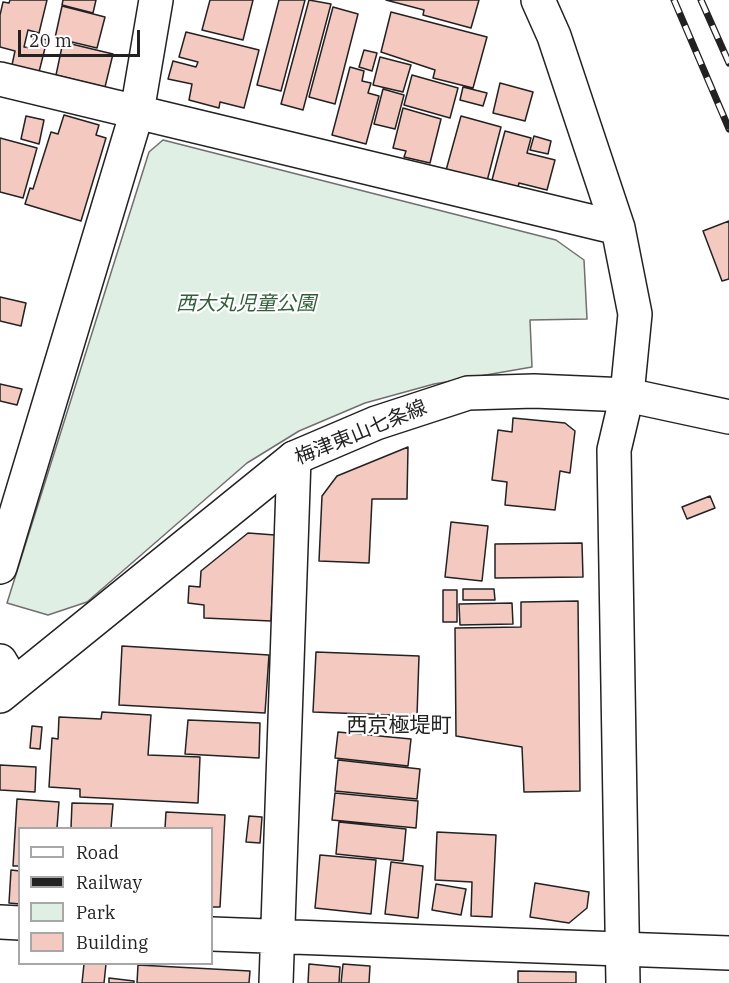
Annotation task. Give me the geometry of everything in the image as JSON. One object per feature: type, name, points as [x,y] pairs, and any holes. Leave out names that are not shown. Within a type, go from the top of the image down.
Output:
[{"type":"street","points":[[0,567],[137,112],[156,0]]},
{"type":"street","points":[[538,0],[554,36],[618,228],[635,314],[627,395],[614,450],[623,983]]},
{"type":"street","points":[[0,79],[618,228]]},
{"type":"street","name":"梅津東山七条線","points":[[4,680],[294,459],[376,423],[468,393],[534,391],[627,395],[729,417]]},
{"type":"street","points":[[276,983],[294,459]]},
{"type":"street","points":[[0,922],[18,923]]},
{"type":"street","points":[[213,934],[622,951],[729,953]]},
{"type":"green space","name":"西大丸児童公園","points":[[163,140],[556,240],[584,260],[587,319],[530,320],[532,367],[434,384],[365,403],[299,431],[247,463],[87,602],[48,615],[7,603],[149,152]]},
{"type":"building","points":[[10,0],[47,0],[39,33],[28,30],[24,47],[32,48],[34,37],[47,40],[39,72],[12,65],[15,51],[0,47],[0,15],[3,2],[9,3]]},
{"type":"building","points":[[63,0],[96,0],[93,13],[62,5]]},
{"type":"building","points":[[210,0],[253,0],[243,40],[202,30]]},
{"type":"building","points":[[279,0],[305,0],[281,91],[257,85]]},
{"type":"building","points":[[309,0],[331,4],[303,110],[281,104]]},
{"type":"building","points":[[386,0],[479,0],[471,28],[423,15],[424,10]]},
{"type":"building","points":[[62,6],[105,17],[97,48],[55,38]]},
{"type":"building","points":[[333,7],[358,14],[335,104],[309,97]]},
{"type":"building","points":[[391,12],[487,37],[473,88],[433,78],[435,70],[381,52]]},
{"type":"building","points":[[186,32],[259,50],[244,108],[220,102],[219,108],[189,100],[192,84],[168,79],[173,61],[196,67],[198,62],[179,57]]},
{"type":"building","points":[[63,42],[113,54],[105,87],[56,75]]},
{"type":"building","points":[[364,50],[377,53],[372,71],[359,67]]},
{"type":"building","points":[[380,57],[411,65],[403,92],[373,85]]},
{"type":"building","points":[[350,67],[364,71],[362,81],[371,83],[368,93],[379,96],[366,144],[332,135]]},
{"type":"building","points":[[412,75],[458,88],[450,118],[404,105]]},
{"type":"building","points":[[500,83],[533,92],[525,121],[493,113]]},
{"type":"building","points":[[463,87],[487,93],[483,106],[460,100]]},
{"type":"building","points":[[383,89],[404,95],[395,129],[374,124]]},
{"type":"building","points":[[403,108],[441,119],[430,163],[404,157],[406,151],[393,148]]},
{"type":"building","points":[[64,115],[99,125],[96,135],[106,138],[81,221],[25,204],[30,188],[33,189],[51,132],[58,134]]},
{"type":"building","points":[[26,116],[44,120],[39,144],[21,139]]},
{"type":"building","points":[[461,116],[501,127],[486,185],[445,174]]},
{"type":"building","points":[[505,131],[531,138],[527,153],[555,160],[547,190],[519,183],[518,187],[492,180]]},
{"type":"building","points":[[534,136],[551,141],[548,154],[530,150]]},
{"type":"building","points":[[0,138],[37,148],[23,198],[0,192]]},
{"type":"building","points":[[729,221],[729,279],[722,281],[703,231]]},
{"type":"building","points":[[0,297],[26,303],[21,326],[0,321]]},
{"type":"building","points":[[0,384],[22,389],[17,405],[0,401]]},
{"type":"building","points":[[513,418],[565,423],[575,431],[570,473],[560,471],[555,510],[505,505],[507,482],[492,480],[498,430],[512,432]]},
{"type":"building","points":[[408,447],[407,499],[372,499],[369,563],[319,561],[322,496],[337,476]]},
{"type":"building","points":[[710,496],[715,508],[687,519],[682,507]]},
{"type":"building","points":[[451,522],[488,526],[482,581],[445,577]]},
{"type":"building","points":[[248,533],[275,535],[271,621],[204,618],[204,605],[188,603],[189,586],[200,587],[201,571]]},
{"type":"building","points":[[582,543],[583,577],[495,578],[495,544]]},
{"type":"building","points":[[463,589],[494,589],[495,600],[463,600]]},
{"type":"building","points":[[443,590],[457,590],[457,622],[443,622]]},
{"type":"building","points":[[578,601],[580,791],[524,792],[522,747],[456,736],[455,628],[521,627],[521,602]]},
{"type":"building","points":[[512,603],[513,624],[460,625],[459,604]]},
{"type":"building","points":[[122,646],[269,655],[265,713],[119,705]]},
{"type":"building","points":[[316,652],[419,656],[417,716],[313,712]]},
{"type":"building","points":[[102,712],[151,715],[148,755],[200,757],[198,803],[80,797],[80,789],[49,787],[52,738],[58,739],[59,717],[101,719]]},
{"type":"building","points":[[188,720],[260,723],[259,758],[185,754]]},
{"type":"building","points":[[32,726],[42,727],[40,749],[30,748]]},
{"type":"building","points":[[338,732],[411,739],[408,766],[335,758]]},
{"type":"building","points":[[338,760],[420,769],[417,799],[335,791]]},
{"type":"building","points":[[0,765],[36,767],[35,792],[0,790]]},
{"type":"building","points":[[335,793],[418,801],[416,828],[332,820]]},
{"type":"building","points":[[17,799],[59,802],[57,827],[18,827],[18,866],[13,866]]},
{"type":"building","points":[[72,803],[113,804],[111,827],[71,827]]},
{"type":"building","points":[[166,812],[225,815],[220,907],[213,907],[213,827],[165,827]]},
{"type":"building","points":[[249,816],[262,817],[260,843],[246,842]]},
{"type":"building","points":[[339,822],[406,829],[403,861],[336,854]]},
{"type":"building","points":[[437,832],[496,835],[492,917],[471,916],[472,882],[435,880]]},
{"type":"building","points":[[320,855],[376,860],[371,914],[315,908]]},
{"type":"building","points":[[391,862],[423,866],[418,918],[385,914]]},
{"type":"building","points":[[11,870],[18,871],[18,904],[9,903]]},
{"type":"building","points":[[535,883],[589,892],[587,908],[569,923],[530,917]]},
{"type":"building","points":[[436,884],[466,889],[461,915],[432,910]]},
{"type":"building","points":[[309,964],[340,967],[339,983],[308,983]]},
{"type":"building","points":[[343,964],[370,966],[369,983],[341,983]]},
{"type":"building","points":[[84,965],[106,965],[104,983],[82,983]]},
{"type":"building","points":[[138,965],[250,971],[249,983],[137,983]]},
{"type":"building","points":[[518,971],[576,972],[576,983],[518,983]]},
{"type":"building","points":[[109,978],[134,981],[134,983],[109,983]]},
{"type":"railway","points":[[674,0],[729,129]]},
{"type":"railway","points":[[701,0],[729,63]]},
{"type":"district","name":"西京極堤町","points":[[399,726]]}]
